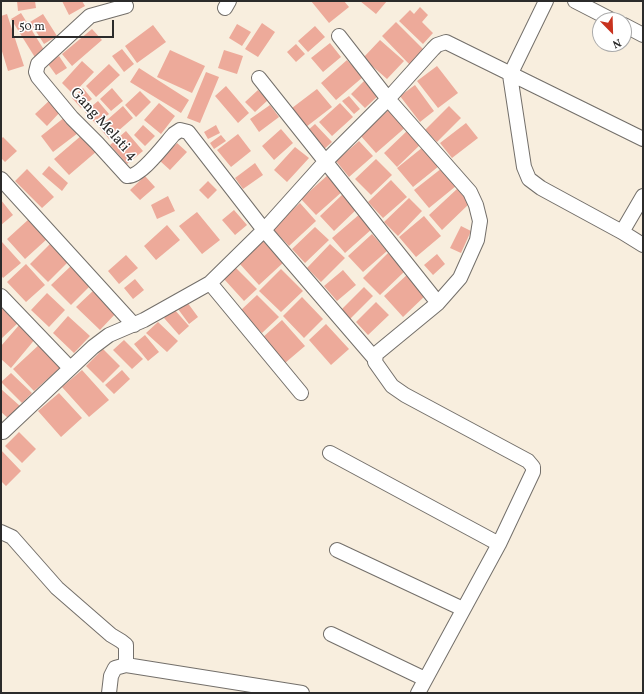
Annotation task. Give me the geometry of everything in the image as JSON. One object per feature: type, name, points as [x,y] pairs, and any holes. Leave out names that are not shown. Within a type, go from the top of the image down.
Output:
[{"type":"street","points":[[546,1],[504,72],[524,167],[529,179],[541,188],[643,245]]},
{"type":"street","points":[[575,1],[596,12]]},
{"type":"street","name":"Gang Melati 4","points":[[126,6],[90,16],[38,64],[36,72],[40,80],[72,118],[127,176],[131,177],[141,171],[174,134],[180,130],[188,132],[264,230]]},
{"type":"street","points":[[632,29],[643,35]]},
{"type":"street","points":[[339,36],[388,99],[470,192],[476,205],[480,221],[478,240],[460,278],[438,303],[376,354],[375,360]]},
{"type":"street","points":[[2,432],[93,347],[109,336],[134,325],[210,283],[264,230],[325,162],[388,99],[437,45],[446,42],[504,72],[643,139]]},
{"type":"street","points":[[259,78],[438,303]]},
{"type":"street","points":[[1,179],[134,325]]},
{"type":"street","points":[[622,232],[643,196]]},
{"type":"street","points":[[264,230],[375,360],[392,386],[405,396],[528,461],[533,467],[533,472],[499,544],[418,693]]},
{"type":"street","points":[[210,283],[301,394]]},
{"type":"street","points":[[1,296],[70,368]]},
{"type":"street","points":[[330,453],[499,544]]},
{"type":"street","points":[[1,532],[12,537],[58,588],[111,635],[126,645],[126,665]]},
{"type":"street","points":[[337,550],[463,609]]},
{"type":"street","points":[[331,634],[425,679]]},
{"type":"street","points":[[109,693],[111,676],[115,668],[126,665],[302,693]]},
{"type":"building","points":[[17,1],[35,1],[36,8],[18,11]]},
{"type":"building","points":[[62,1],[82,1],[85,6],[69,15]]},
{"type":"building","points":[[311,1],[344,1],[349,7],[329,23]]},
{"type":"building","points":[[360,1],[387,1],[376,14]]},
{"type":"building","points":[[420,7],[428,15],[422,22],[433,33],[423,44],[399,21],[410,10],[414,14]]},
{"type":"building","points":[[21,13],[46,53],[36,59],[11,19]]},
{"type":"building","points":[[7,14],[24,66],[8,71],[1,48],[1,16]]},
{"type":"building","points":[[43,14],[57,36],[44,44],[30,22]]},
{"type":"building","points":[[396,22],[424,50],[410,65],[382,36]]},
{"type":"building","points":[[262,23],[275,32],[258,57],[245,49]]},
{"type":"building","points":[[237,24],[251,32],[242,46],[229,38]]},
{"type":"building","points":[[153,25],[166,42],[137,63],[125,46]]},
{"type":"building","points":[[315,26],[325,37],[308,52],[298,41]]},
{"type":"building","points":[[92,29],[102,40],[72,66],[62,54]]},
{"type":"building","points":[[380,40],[404,61],[387,79],[363,58]]},
{"type":"building","points":[[330,43],[341,57],[323,72],[311,58]]},
{"type":"building","points":[[296,44],[305,54],[296,62],[287,52]]},
{"type":"building","points":[[122,49],[134,64],[124,72],[112,56]]},
{"type":"building","points":[[170,50],[205,66],[192,93],[157,77]]},
{"type":"building","points":[[224,50],[243,56],[237,74],[218,68]]},
{"type":"building","points":[[59,56],[67,68],[56,75],[48,64]]},
{"type":"building","points":[[347,60],[363,77],[336,100],[321,83]]},
{"type":"building","points":[[82,61],[94,72],[73,94],[62,83]]},
{"type":"building","points":[[109,64],[120,75],[96,97],[86,86]]},
{"type":"building","points":[[437,66],[458,93],[438,108],[417,81]]},
{"type":"building","points":[[139,68],[189,100],[181,113],[130,82]]},
{"type":"building","points":[[206,72],[219,77],[200,123],[187,118]]},
{"type":"building","points":[[365,80],[379,95],[365,108],[351,94]]},
{"type":"building","points":[[415,85],[434,111],[420,122],[400,96]]},
{"type":"building","points":[[226,86],[249,113],[238,123],[215,96]]},
{"type":"building","points":[[83,88],[92,99],[81,108],[72,98]]},
{"type":"building","points":[[112,88],[123,101],[111,111],[100,99]]},
{"type":"building","points":[[317,89],[332,107],[306,127],[292,108]]},
{"type":"building","points":[[258,90],[268,100],[255,112],[245,102]]},
{"type":"building","points":[[140,91],[151,102],[136,117],[125,105]]},
{"type":"building","points":[[349,96],[360,109],[354,114],[342,101]]},
{"type":"building","points":[[50,100],[61,111],[47,126],[35,114]]},
{"type":"building","points":[[98,101],[109,114],[96,124],[85,112]]},
{"type":"building","points":[[159,103],[175,116],[161,134],[144,120]]},
{"type":"building","points":[[340,103],[353,117],[332,136],[319,122]]},
{"type":"building","points":[[270,105],[279,117],[259,132],[250,119]]},
{"type":"building","points":[[123,106],[133,118],[109,139],[99,127]]},
{"type":"building","points":[[449,106],[461,118],[437,142],[425,130]]},
{"type":"building","points":[[391,108],[407,126],[376,153],[360,135]]},
{"type":"building","points":[[65,117],[78,133],[53,152],[41,136]]},
{"type":"building","points":[[466,123],[478,138],[452,158],[440,143]]},
{"type":"building","points":[[315,124],[332,142],[323,150],[306,132]]},
{"type":"building","points":[[143,125],[155,136],[145,146],[134,135]]},
{"type":"building","points":[[216,125],[220,133],[208,139],[204,132]]},
{"type":"building","points":[[281,129],[293,143],[274,160],[262,146]]},
{"type":"building","points":[[408,130],[421,144],[397,167],[384,153]]},
{"type":"building","points":[[126,131],[143,151],[127,164],[110,145]]},
{"type":"building","points":[[238,134],[251,151],[231,167],[217,150]]},
{"type":"building","points":[[82,135],[97,151],[69,175],[54,159]]},
{"type":"building","points":[[221,135],[226,141],[214,149],[210,143]]},
{"type":"building","points":[[3,137],[17,151],[5,162],[1,158],[1,139]]},
{"type":"building","points":[[359,141],[373,156],[349,177],[336,161]]},
{"type":"building","points":[[177,143],[187,152],[170,170],[160,161]]},
{"type":"building","points":[[295,147],[309,158],[287,182],[274,170]]},
{"type":"building","points":[[423,147],[439,166],[413,187],[397,168]]},
{"type":"building","points":[[376,159],[392,175],[371,195],[355,179]]},
{"type":"building","points":[[255,163],[263,175],[243,189],[235,178]]},
{"type":"building","points":[[49,166],[68,183],[62,191],[42,174]]},
{"type":"building","points":[[442,168],[456,186],[429,208],[414,190]]},
{"type":"building","points":[[27,169],[54,197],[42,208],[15,181]]},
{"type":"building","points":[[329,174],[344,190],[316,215],[301,199]]},
{"type":"building","points":[[145,176],[155,187],[140,200],[130,190]]},
{"type":"building","points":[[391,180],[407,197],[383,218],[368,202]]},
{"type":"building","points":[[208,181],[217,190],[208,199],[199,190]]},
{"type":"building","points":[[457,189],[470,203],[442,230],[429,215]]},
{"type":"building","points":[[344,193],[358,208],[334,231],[320,216]]},
{"type":"building","points":[[168,196],[175,211],[157,219],[151,205]]},
{"type":"building","points":[[409,198],[422,211],[398,236],[384,222]]},
{"type":"building","points":[[1,200],[13,215],[1,225]]},
{"type":"building","points":[[300,203],[316,221],[289,246],[272,228]]},
{"type":"building","points":[[234,210],[247,225],[235,235],[222,220]]},
{"type":"building","points":[[197,212],[220,240],[202,254],[179,226]]},
{"type":"building","points":[[361,213],[373,228],[345,253],[332,238]]},
{"type":"building","points":[[424,216],[441,236],[416,257],[399,237]]},
{"type":"building","points":[[29,219],[47,239],[25,259],[7,239]]},
{"type":"building","points":[[167,225],[180,240],[156,260],[144,246]]},
{"type":"building","points":[[461,226],[471,231],[461,253],[450,248]]},
{"type":"building","points":[[315,227],[329,240],[305,263],[292,249]]},
{"type":"building","points":[[372,234],[387,251],[363,272],[348,256]]},
{"type":"building","points":[[263,241],[284,262],[259,285],[239,263]]},
{"type":"building","points":[[1,242],[21,263],[3,278],[1,275]]},
{"type":"building","points":[[52,242],[70,260],[48,282],[30,264]]},
{"type":"building","points":[[330,244],[345,258],[321,282],[307,268]]},
{"type":"building","points":[[388,253],[405,271],[380,295],[363,278]]},
{"type":"building","points":[[437,254],[445,264],[433,275],[424,265]]},
{"type":"building","points":[[126,255],[138,268],[119,284],[108,271]]},
{"type":"building","points":[[26,264],[45,285],[26,302],[7,282]]},
{"type":"building","points":[[72,265],[91,285],[71,305],[51,285]]},
{"type":"building","points":[[236,268],[257,289],[244,301],[224,279]]},
{"type":"building","points":[[281,269],[303,291],[281,312],[259,291]]},
{"type":"building","points":[[343,270],[356,285],[337,301],[324,286]]},
{"type":"building","points":[[409,273],[428,293],[403,317],[384,296]]},
{"type":"building","points":[[135,279],[144,290],[133,299],[124,288]]},
{"type":"building","points":[[364,287],[373,296],[350,319],[341,310]]},
{"type":"building","points":[[95,289],[118,311],[100,330],[76,307]]},
{"type":"building","points":[[47,293],[65,310],[49,327],[31,310]]},
{"type":"building","points":[[257,295],[279,317],[262,333],[240,311]]},
{"type":"building","points":[[302,297],[323,319],[304,338],[283,316]]},
{"type":"building","points":[[187,302],[198,317],[189,324],[178,309]]},
{"type":"building","points":[[376,302],[389,315],[368,335],[356,322]]},
{"type":"building","points":[[5,305],[20,321],[1,339],[1,309]]},
{"type":"building","points":[[174,309],[189,326],[179,335],[164,318]]},
{"type":"building","points":[[68,316],[90,336],[74,353],[53,333]]},
{"type":"building","points":[[282,320],[305,346],[285,363],[262,338]]},
{"type":"building","points":[[158,322],[178,341],[167,352],[146,333]]},
{"type":"building","points":[[20,324],[36,338],[11,368],[1,359],[1,346]]},
{"type":"building","points":[[326,324],[349,349],[331,365],[309,340]]},
{"type":"building","points":[[145,335],[159,352],[148,361],[134,344]]},
{"type":"building","points":[[124,340],[143,359],[132,369],[113,350]]},
{"type":"building","points":[[41,343],[62,366],[34,391],[13,369]]},
{"type":"building","points":[[103,349],[120,366],[103,383],[86,366]]},
{"type":"building","points":[[82,370],[109,400],[89,417],[62,387]]},
{"type":"building","points":[[122,370],[130,379],[114,394],[105,385]]},
{"type":"building","points":[[11,373],[32,393],[22,403],[1,382]]},
{"type":"building","points":[[1,389],[20,406],[8,418],[1,412]]},
{"type":"building","points":[[59,393],[82,418],[61,437],[38,411]]},
{"type":"building","points":[[19,432],[36,449],[22,463],[5,446]]},
{"type":"building","points":[[1,450],[21,471],[6,486],[1,481]]}]
